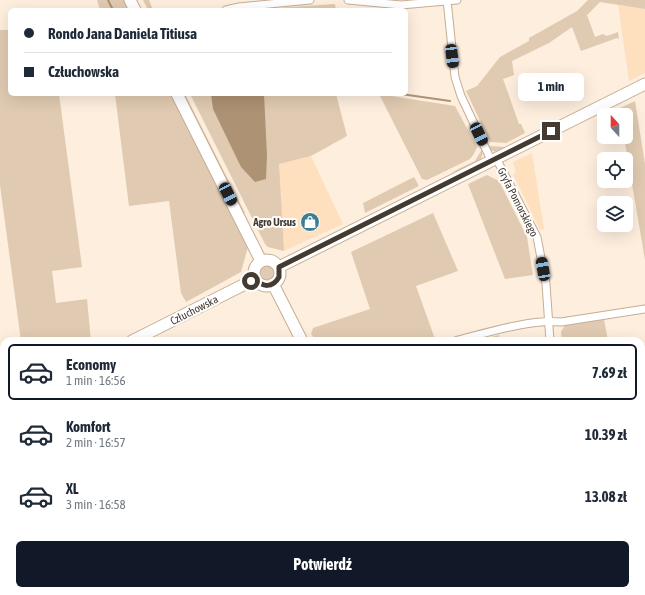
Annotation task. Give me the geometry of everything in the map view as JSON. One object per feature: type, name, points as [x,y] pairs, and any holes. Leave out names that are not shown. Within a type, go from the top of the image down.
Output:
[{"type":"main road","points":[[279,267],[645,84]]},
{"type":"main road","points":[[178,96],[261,261]]},
{"type":"main road","points":[[270,260],[279,267],[279,277],[273,284],[268,286],[262,285],[255,278],[254,269],[261,261],[270,260]]},
{"type":"main road","name":"Człuchowska","points":[[140,337],[255,278]]},
{"type":"main road","points":[[273,284],[300,337]]},
{"type":"street","points":[[238,3],[310,0]]},
{"type":"street","points":[[348,0],[401,5],[457,0]]},
{"type":"street","name":"Gryfa Pomorskiego","points":[[447,0],[455,77],[461,96],[537,237],[546,284],[550,337]]},
{"type":"street","points":[[473,337],[548,321],[561,322],[645,309]]},
{"type":"shaded area","points":[[97,0],[125,0],[129,8],[99,8]]},
{"type":"shaded area","points":[[143,0],[149,0],[152,8],[147,8]]},
{"type":"shaded area","points":[[588,0],[645,0],[645,9],[600,2],[587,15],[595,37],[603,34],[607,36],[618,32],[619,39],[617,38],[581,51],[572,27],[549,43],[512,61],[514,75],[503,79],[519,124],[521,124],[525,133],[506,143],[490,142],[466,91],[477,86],[500,57],[529,41],[529,38],[577,11]]},
{"type":"shaded area","points":[[335,4],[336,8],[276,8]]},
{"type":"shaded area","points":[[618,5],[645,9],[645,73],[629,81]]},
{"type":"shaded area","points":[[0,30],[8,30],[8,96],[59,96],[82,267],[52,271],[56,303],[87,299],[91,337],[20,337],[0,185]]},
{"type":"shaded area","points":[[115,96],[173,96],[248,247],[241,272],[186,302],[181,293],[169,201],[129,206]]},
{"type":"shaded area","points":[[183,96],[186,96],[245,213],[243,214]]},
{"type":"shaded area","points":[[191,96],[337,96],[347,136],[311,156],[279,164],[284,251],[268,247],[265,244]]},
{"type":"shaded area","points":[[211,96],[264,96],[267,155],[266,179],[255,182],[241,167],[213,109]]},
{"type":"shaded area","points":[[380,96],[392,96],[455,106],[477,147],[470,159],[427,180],[422,179]]},
{"type":"shaded area","points":[[635,101],[645,164],[645,260],[633,188],[633,152],[627,152],[625,144],[633,144],[633,108],[620,108]]},
{"type":"shaded area","points":[[488,147],[505,147],[506,149],[499,152],[494,152]]},
{"type":"shaded area","points":[[482,149],[482,155],[477,163],[450,173],[475,161]]},
{"type":"shaded area","points":[[532,153],[544,229],[540,230],[513,174],[516,172],[513,162]]},
{"type":"shaded area","points":[[311,156],[343,224],[284,251],[278,164]]},
{"type":"shaded area","points":[[487,175],[499,181],[527,237],[533,275],[505,279],[468,184]]},
{"type":"shaded area","points":[[414,177],[419,186],[365,213],[363,203]]},
{"type":"shaded area","points":[[433,213],[458,271],[416,286],[434,337],[313,337],[311,334],[313,328],[370,309],[351,252]]},
{"type":"shaded area","points":[[267,266],[272,268],[274,273],[272,278],[267,280],[262,278],[260,273],[262,268]]},
{"type":"shaded area","points":[[604,319],[607,337],[562,337],[561,332],[565,325]]},
{"type":"waterway","points":[[108,0],[112,8]]},
{"type":"waterway","points":[[408,95],[450,101]]},
{"type":"place","name":"Agro Ursus","points":[[310,222]]},
{"type":"route","points":[[251,281],[255,278],[262,285],[268,286],[273,284],[279,277],[279,267],[551,131]]}]
